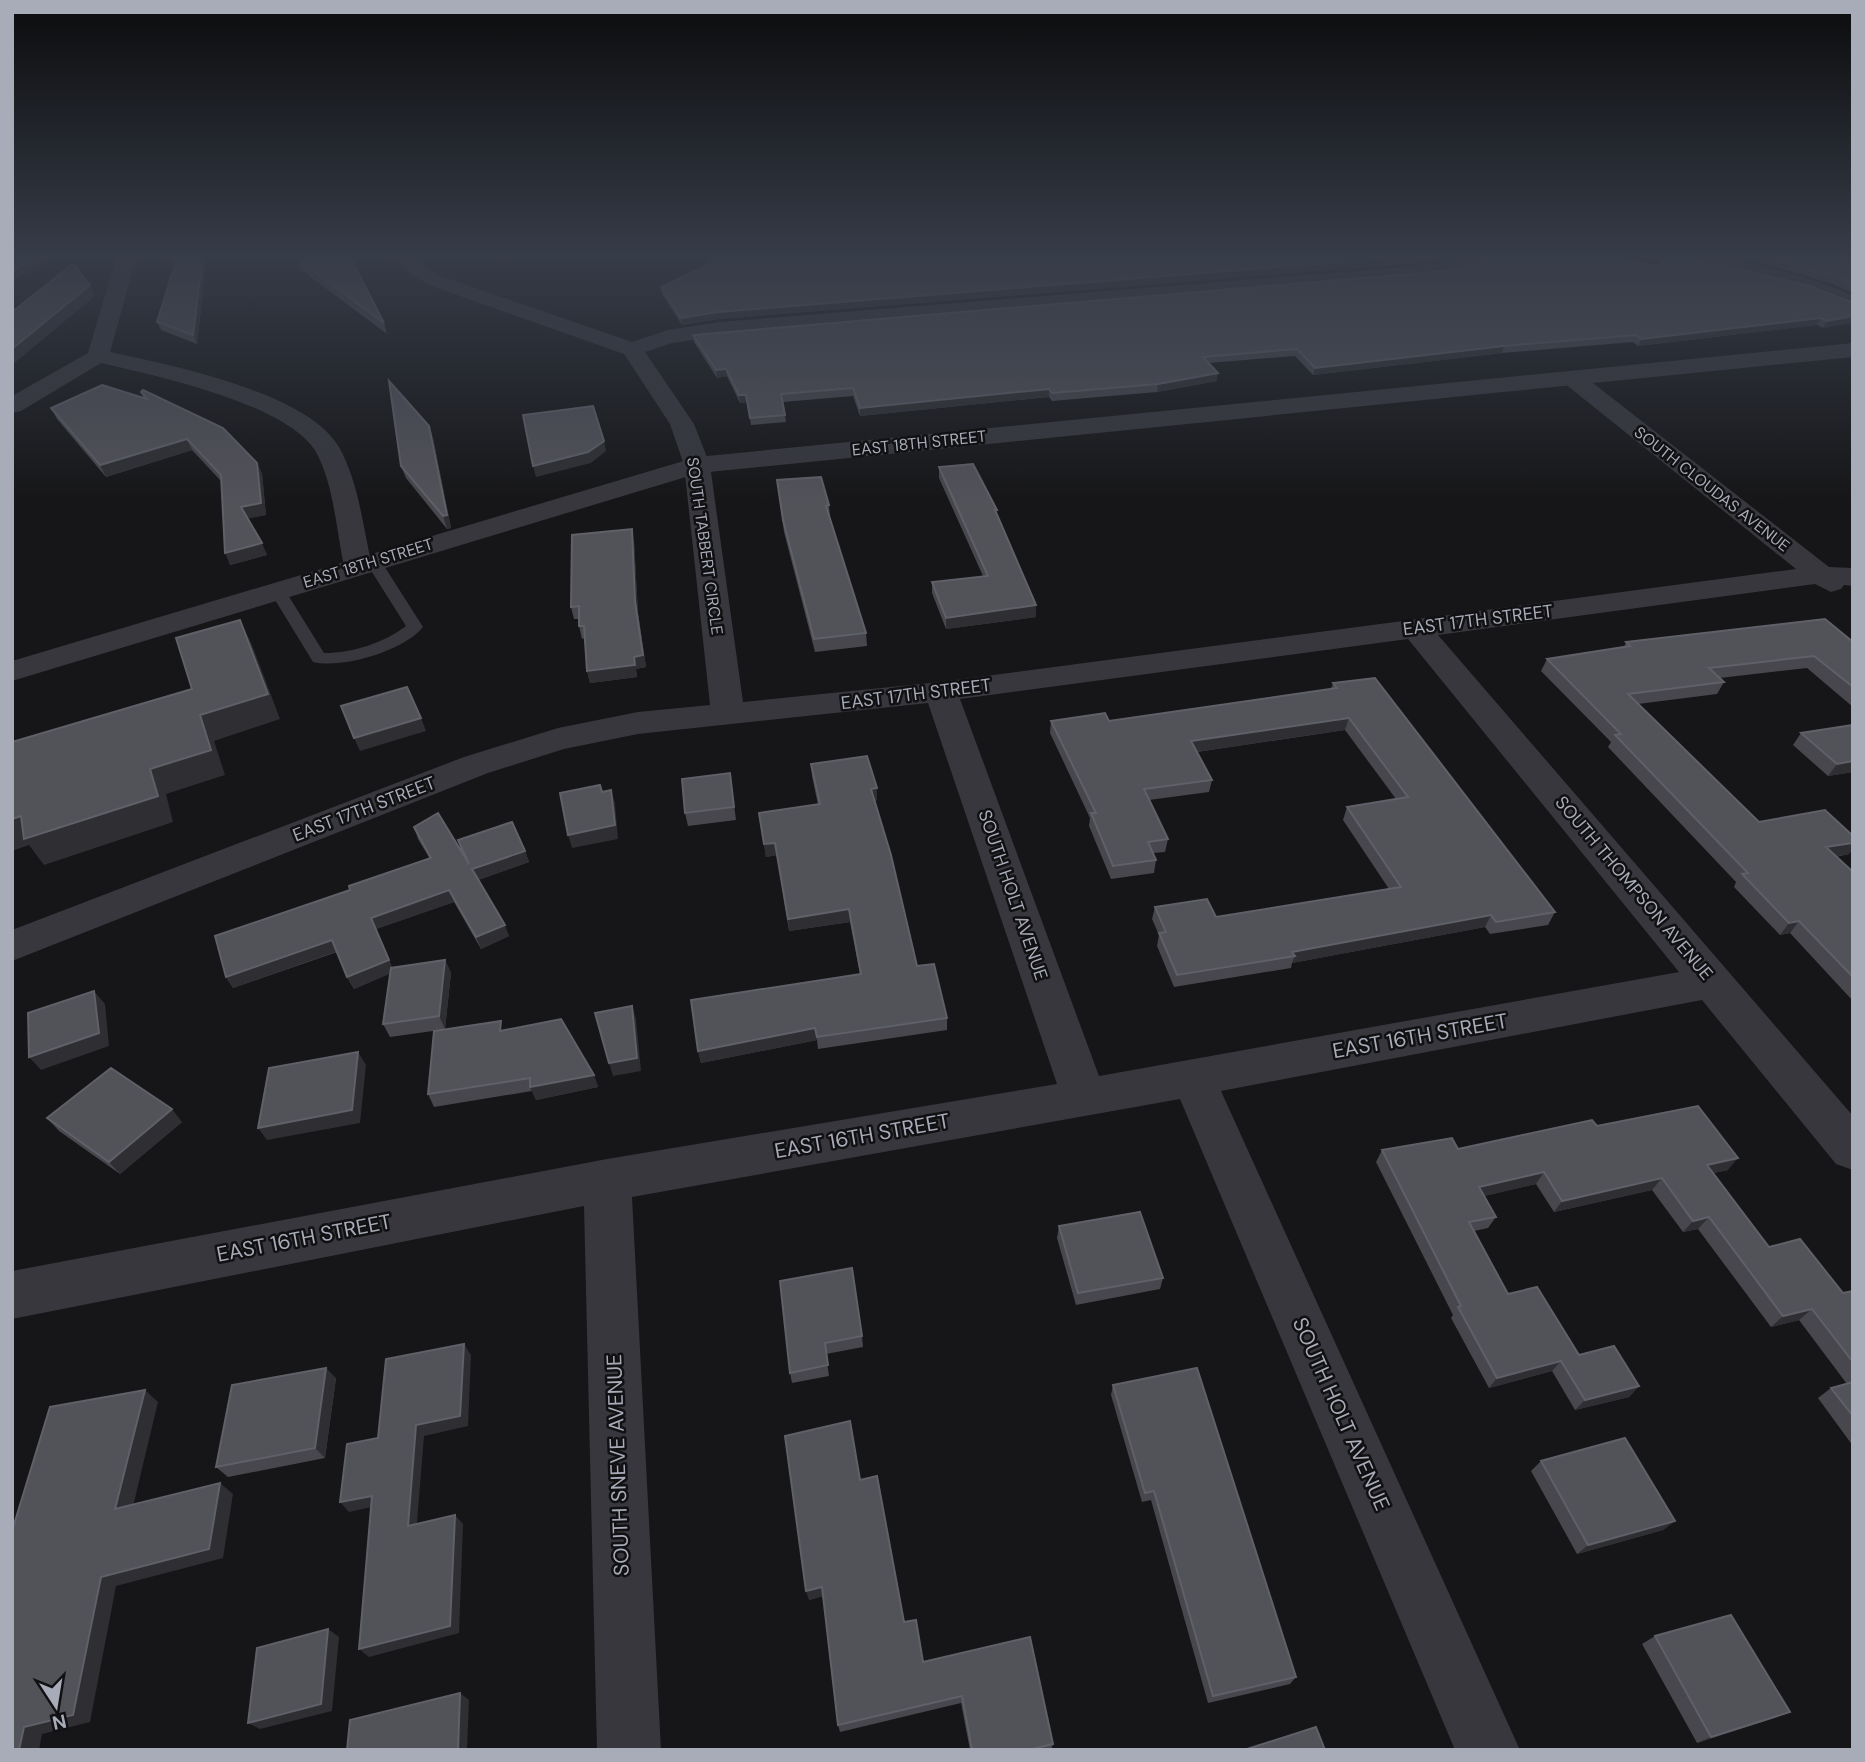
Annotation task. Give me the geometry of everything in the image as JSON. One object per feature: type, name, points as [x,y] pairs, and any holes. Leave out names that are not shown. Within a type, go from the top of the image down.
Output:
[{"type":"street","points":[[98,356],[103,337]]},
{"type":"street","points":[[598,337],[632,349],[667,337]]},
{"type":"street","name":"SOUTH TABBERT CIRCLE","points":[[632,349],[682,424],[697,465],[728,715]]},
{"type":"street","name":"EAST 18TH STREET","points":[[12,671],[697,465],[1853,350]]},
{"type":"street","points":[[12,407],[98,356],[167,370],[285,412],[312,431],[326,446],[366,564]]},
{"type":"street","name":"SOUTH CLOUDAS AVENUE","points":[[1572,378],[1837,576],[1853,599]]},
{"type":"street","name":"EAST 17TH STREET","points":[[12,946],[476,765],[558,739],[638,723],[941,692],[1415,628],[1837,576]]},
{"type":"street","name":"SOUTH THOMPSON AVENUE","points":[[1415,628],[1853,1150]]},
{"type":"street","name":"SOUTH HOLT AVENUE","points":[[941,692],[1084,1098]]},
{"type":"street","name":"EAST 16TH STREET","points":[[12,1295],[607,1180],[1084,1098],[1712,982]]},
{"type":"street","name":"SOUTH HOLT AVENUE","points":[[1193,1078],[1488,1750]]},
{"type":"street","name":"SOUTH SNEVE AVENUE","points":[[607,1180],[629,1750]]},
{"type":"lane","points":[[277,590],[319,658],[336,660],[404,638],[415,627],[366,564]]},
{"type":"building","points":[[12,337],[26,337],[12,349]]},
{"type":"building","points":[[694,337],[1609,337],[1504,346],[1315,368],[1297,349],[1203,357],[1218,373],[1158,384],[1052,393],[1049,389],[860,408],[853,388],[781,394],[785,415],[750,418],[746,395],[739,395],[726,369],[716,370]]},
{"type":"building","points":[[389,381],[429,426],[447,515],[443,516],[401,466]]},
{"type":"building","points":[[102,385],[147,399],[141,392],[143,390],[223,428],[257,463],[261,503],[241,507],[262,543],[225,553],[221,475],[187,439],[100,465],[51,408]]},
{"type":"building","points":[[593,406],[604,441],[588,452],[533,466],[523,415]]},
{"type":"building","points":[[973,464],[997,510],[1036,605],[946,618],[932,582],[988,576],[939,467]]},
{"type":"building","points":[[821,477],[829,505],[826,506],[866,633],[814,639],[783,520],[777,480]]},
{"type":"building","points":[[632,529],[635,601],[643,655],[634,657],[635,665],[587,671],[584,626],[579,626],[579,606],[571,607],[572,535]]},
{"type":"building","points":[[1825,619],[1853,642],[1853,687],[1814,656],[1709,668],[1724,682],[1628,694],[1759,822],[1825,810],[1853,836],[1853,843],[1826,847],[1853,872],[1853,977],[1799,921],[1789,923],[1742,874],[1748,873],[1615,735],[1621,734],[1547,659],[1630,646],[1626,642]]},
{"type":"building","points":[[240,620],[268,694],[200,715],[211,750],[150,769],[158,796],[24,839],[21,816],[12,819],[12,742],[192,689],[176,638]]},
{"type":"building","points":[[1375,678],[1555,912],[1496,922],[1491,915],[1292,952],[1295,956],[1177,975],[1159,933],[1166,932],[1155,907],[1207,899],[1216,917],[1401,887],[1347,807],[1408,797],[1349,718],[1191,741],[1212,780],[1144,789],[1168,839],[1148,842],[1156,860],[1113,866],[1091,813],[1096,813],[1051,721],[1105,713],[1109,721],[1337,688],[1333,683]]},
{"type":"building","points":[[407,687],[421,718],[354,738],[341,706]]},
{"type":"building","points":[[1853,725],[1853,761],[1837,764],[1801,733]]},
{"type":"building","points":[[867,756],[877,788],[871,789],[891,855],[917,966],[934,964],[947,1018],[817,1037],[815,1028],[698,1051],[691,1000],[861,974],[849,909],[788,919],[775,843],[764,844],[759,813],[820,804],[811,764]]},
{"type":"building","points":[[730,773],[734,807],[685,813],[682,779]]},
{"type":"building","points":[[600,785],[602,792],[611,790],[615,825],[568,835],[560,793]]},
{"type":"building","points":[[438,813],[469,864],[458,840],[512,822],[525,851],[472,869],[505,925],[476,937],[449,890],[371,918],[389,960],[347,977],[332,940],[226,977],[215,936],[350,890],[349,886],[431,858],[414,827]]},
{"type":"building","points":[[445,960],[439,1016],[383,1024],[391,968]]},
{"type":"building","points":[[94,991],[99,1033],[29,1057],[28,1013]]},
{"type":"building","points":[[632,1006],[637,1058],[609,1063],[595,1013]]},
{"type":"building","points":[[561,1019],[594,1075],[530,1087],[530,1078],[428,1094],[434,1031],[501,1021],[500,1031]]},
{"type":"building","points":[[358,1052],[352,1110],[258,1128],[269,1068]]},
{"type":"building","points":[[111,1068],[172,1109],[109,1162],[47,1118]]},
{"type":"building","points":[[1698,1106],[1738,1158],[1707,1165],[1769,1247],[1800,1239],[1843,1293],[1853,1291],[1853,1362],[1812,1309],[1783,1316],[1709,1217],[1693,1221],[1662,1178],[1562,1201],[1544,1172],[1479,1187],[1496,1217],[1469,1222],[1508,1294],[1537,1287],[1579,1355],[1614,1346],[1639,1386],[1585,1400],[1561,1361],[1497,1378],[1458,1307],[1461,1306],[1382,1150],[1452,1138],[1458,1149],[1592,1120],[1597,1126]]},
{"type":"building","points":[[1140,1212],[1163,1278],[1078,1293],[1059,1226]]},
{"type":"building","points":[[852,1268],[862,1336],[825,1343],[828,1365],[790,1373],[780,1281]]},
{"type":"building","points":[[464,1344],[460,1416],[416,1425],[408,1526],[455,1515],[450,1626],[359,1649],[372,1496],[340,1502],[347,1444],[378,1438],[386,1359]]},
{"type":"building","points":[[326,1368],[315,1448],[216,1467],[232,1385]]},
{"type":"building","points":[[1197,1368],[1296,1677],[1213,1696],[1154,1491],[1145,1493],[1113,1385]]},
{"type":"building","points":[[1853,1382],[1853,1416],[1831,1388]]},
{"type":"building","points":[[145,1390],[115,1509],[220,1483],[209,1549],[101,1577],[73,1715],[24,1727],[19,1750],[12,1750],[12,1531],[50,1407]]},
{"type":"building","points":[[850,1421],[860,1480],[877,1476],[904,1622],[916,1620],[923,1662],[1030,1637],[1053,1744],[1028,1750],[972,1750],[962,1696],[838,1725],[822,1587],[806,1591],[785,1436]]},
{"type":"building","points":[[1625,1438],[1675,1521],[1588,1545],[1541,1461]]},
{"type":"building","points":[[1731,1615],[1790,1712],[1711,1737],[1655,1636]]},
{"type":"building","points":[[328,1629],[321,1704],[248,1723],[257,1648]]},
{"type":"building","points":[[460,1693],[458,1750],[347,1750],[350,1720]]},
{"type":"building","points":[[1316,1727],[1325,1750],[1244,1750]]}]
